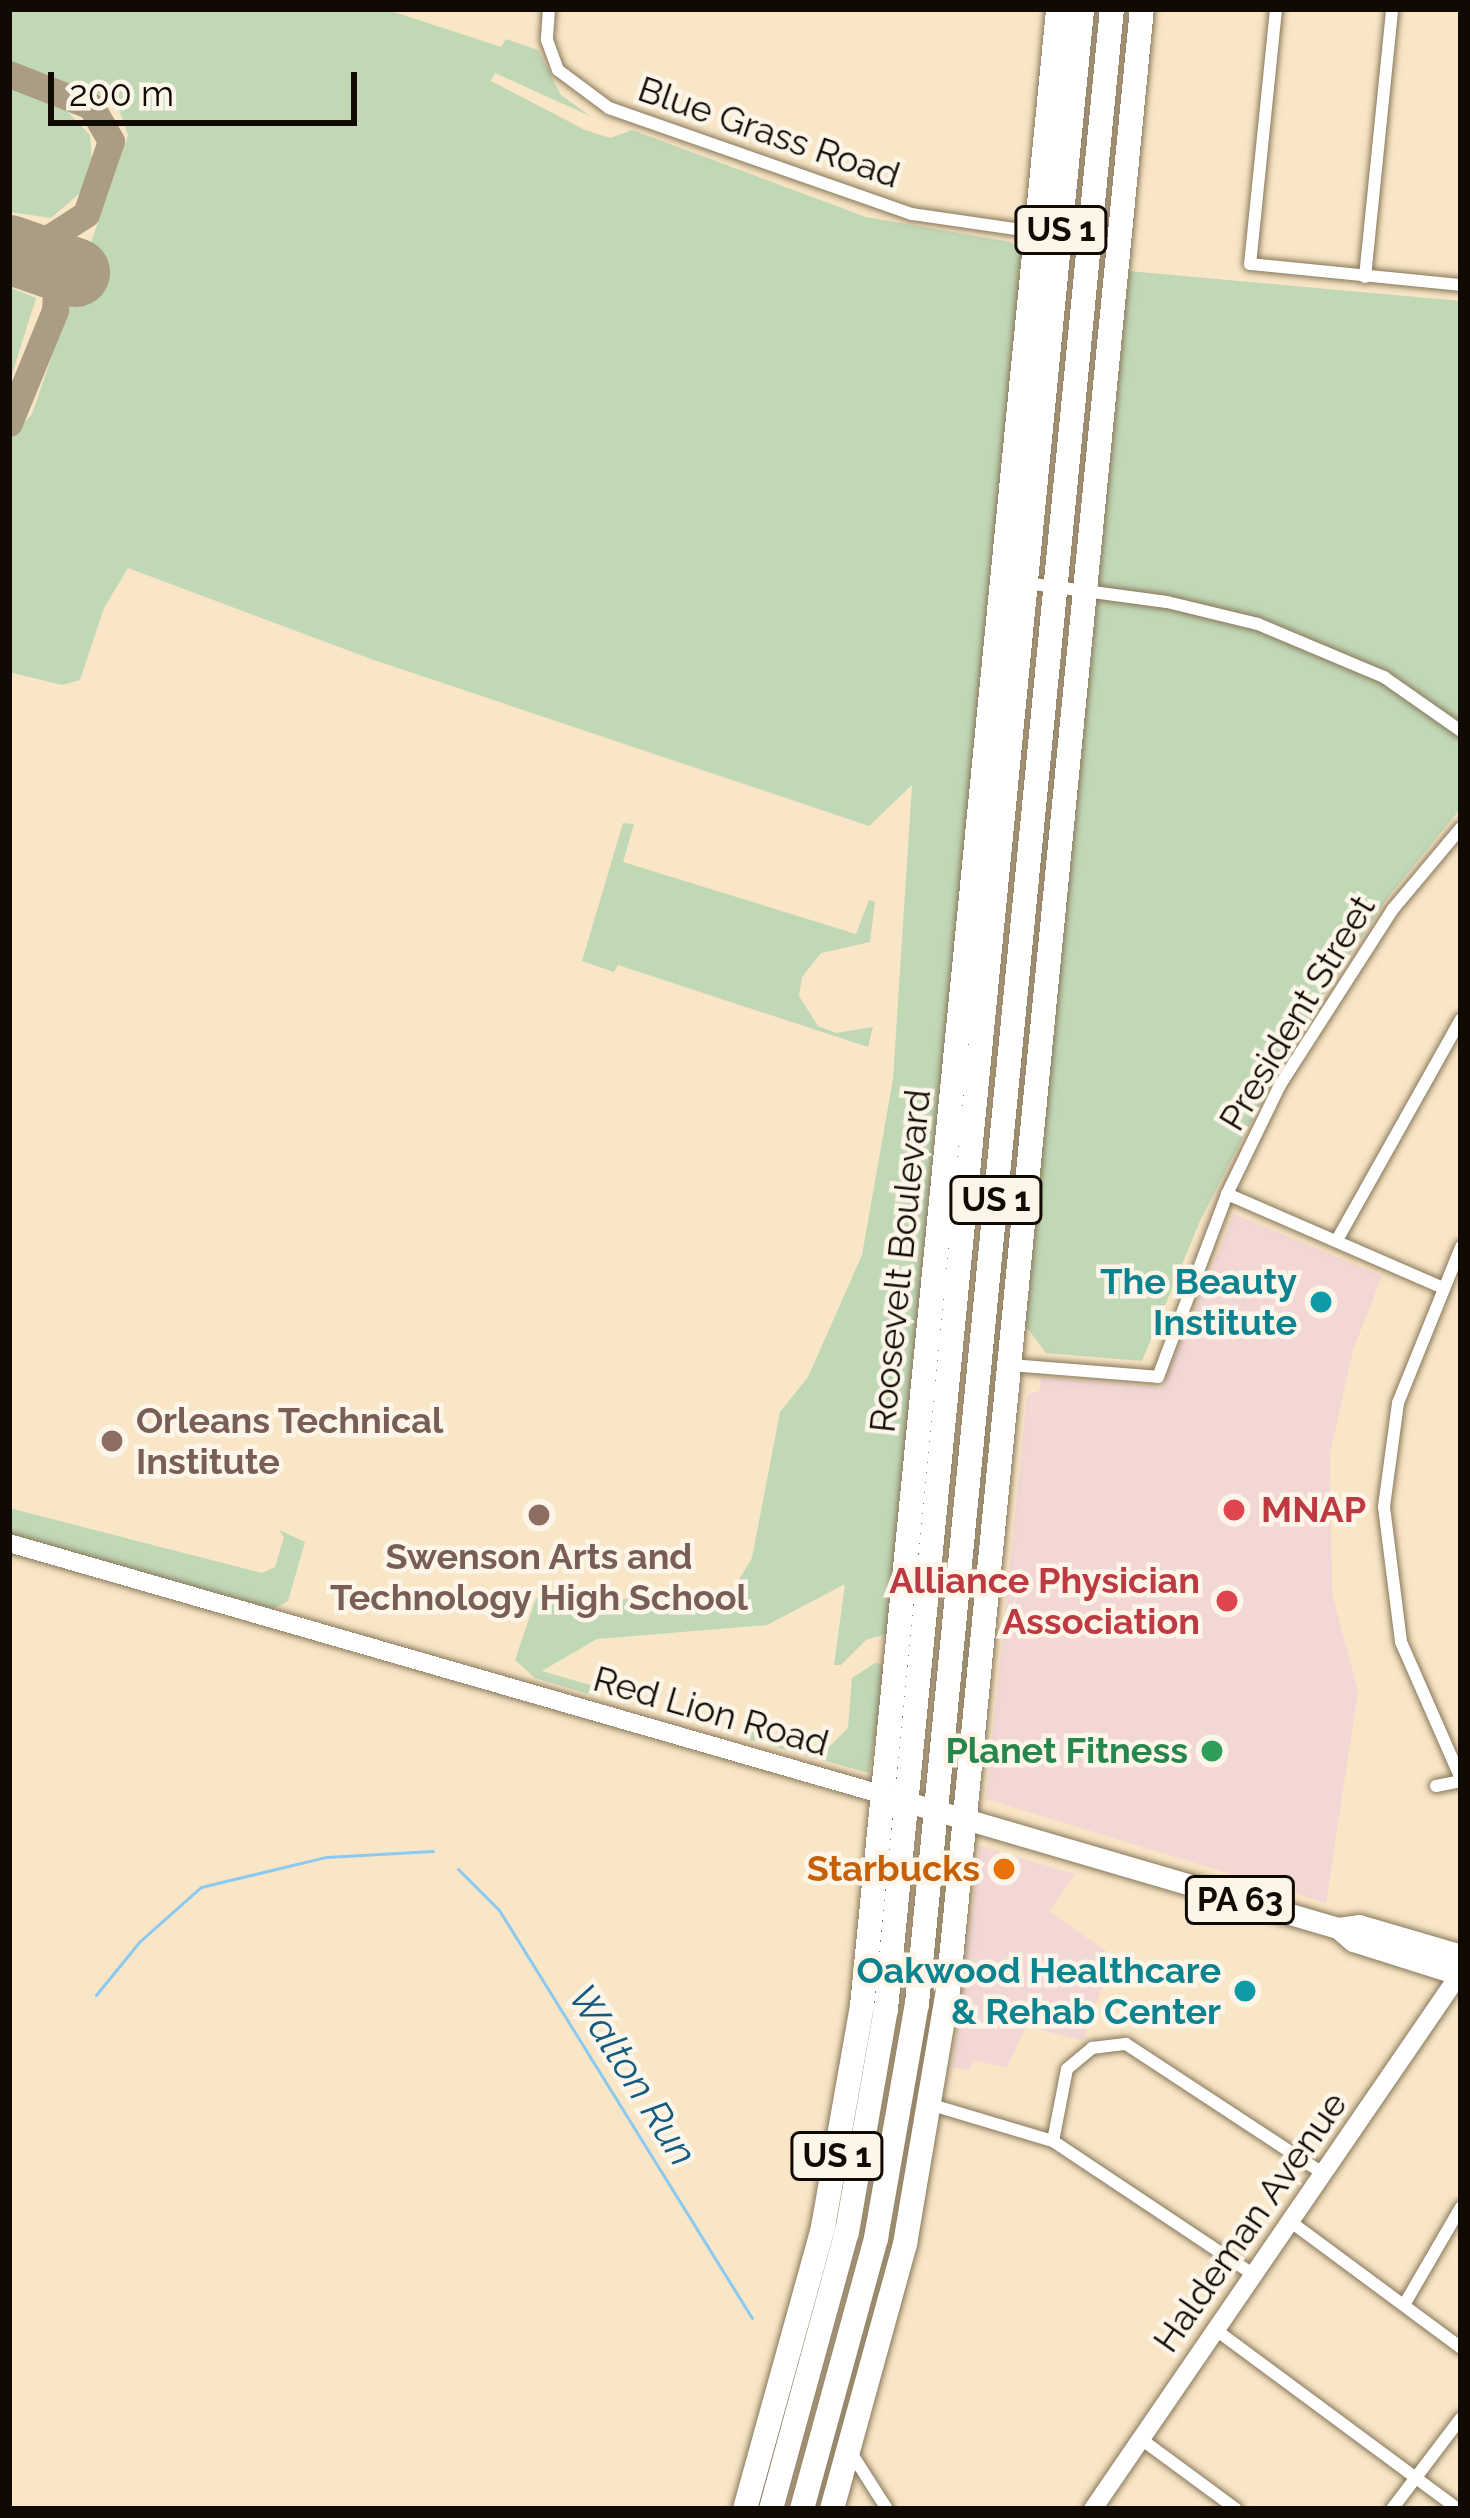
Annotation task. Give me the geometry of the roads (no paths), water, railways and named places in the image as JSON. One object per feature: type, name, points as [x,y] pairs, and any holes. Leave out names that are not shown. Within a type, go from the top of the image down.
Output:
[{"type":"highway","name":"Roosevelt Boulevard","points":[[745,2509],[810,2281],[854,2062],[896,1799],[911,1513],[1058,9]]},
{"type":"highway","name":"Roosevelt Boulevard","points":[[771,2509],[858,2176],[896,1799],[946,1407],[1082,9]]},
{"type":"highway","name":"US 1","points":[[802,2509],[887,2182],[937,1812],[1112,9]]},
{"type":"highway","name":"US 1","points":[[832,2509],[901,2263],[942,2039],[1142,9]]},
{"type":"highway","points":[[1026,897],[1068,766]]},
{"type":"highway","points":[[962,992],[977,1094]]},
{"type":"highway","points":[[911,1513],[946,1407]]},
{"type":"highway","points":[[887,2182],[942,2039]]},
{"type":"highway","points":[[854,2062],[858,2176]]},
{"type":"main road","name":"Red Lion Road","points":[[896,1799],[1338,1928],[1359,1924],[1461,1955]]},
{"type":"main road","name":"Red Lion Road","points":[[1338,1928],[1353,1942],[1460,1974]]},
{"type":"street","name":"Blue Grass Road","points":[[549,9],[547,40],[559,70],[580,94],[609,108],[886,206],[1036,232]]},
{"type":"street","points":[[1276,9],[1250,264],[1461,286]]},
{"type":"street","points":[[1365,277],[1391,9]]},
{"type":"street","points":[[1027,583],[1167,602],[1286,634],[1384,677],[1461,731]]},
{"type":"street","name":"President Street","points":[[1010,1365],[1158,1377],[1227,1194],[1336,994],[1461,828]]},
{"type":"street","points":[[1337,1240],[1461,1018]]},
{"type":"street","points":[[1227,1194],[1441,1287]]},
{"type":"street","points":[[1436,1786],[1461,1780],[1401,1642],[1385,1546],[1398,1403],[1461,1246]]},
{"type":"street","name":"Red Lion Road","points":[[9,1543],[896,1799]]},
{"type":"street","name":"Red Lion Road","points":[[9,1554],[63,1562]]},
{"type":"street","name":"Haldeman Avenue","points":[[1093,2509],[1460,1974]]},
{"type":"street","points":[[1053,2141],[1067,2069],[1092,2048],[1126,2044],[1324,2174]]},
{"type":"street","points":[[932,2105],[1053,2141],[1254,2275]]},
{"type":"street","points":[[1404,2305],[1461,2207]]},
{"type":"street","points":[[1291,2222],[1461,2348]]},
{"type":"street","points":[[1216,2330],[1458,2509]]},
{"type":"street","points":[[1392,2509],[1461,2418]]},
{"type":"street","points":[[1141,2439],[1236,2509]]},
{"type":"street","points":[[850,2451],[886,2509]]},
{"type":"waterway","name":"Walton Run","points":[[96,1995],[139,1942],[201,1887],[326,1857],[433,1851]]},
{"type":"waterway","name":"Walton Run","points":[[458,1869],[499,1910],[752,2318]]},
{"type":"place","name":"The Beauty Institute","points":[[1321,1302]]},
{"type":"place","name":"Orleans Technical Institute","points":[[112,1441]]},
{"type":"place","name":"MNAP","points":[[1234,1510]]},
{"type":"place","name":"Swenson Arts and Technology High School","points":[[539,1515]]},
{"type":"place","name":"Alliance Physician Association","points":[[1227,1601]]},
{"type":"place","name":"Planet Fitness","points":[[1212,1751]]},
{"type":"place","name":"Starbucks","points":[[1004,1869]]},
{"type":"place","name":"Oakwood Healthcare & Rehab Center","points":[[1245,1991]]}]
